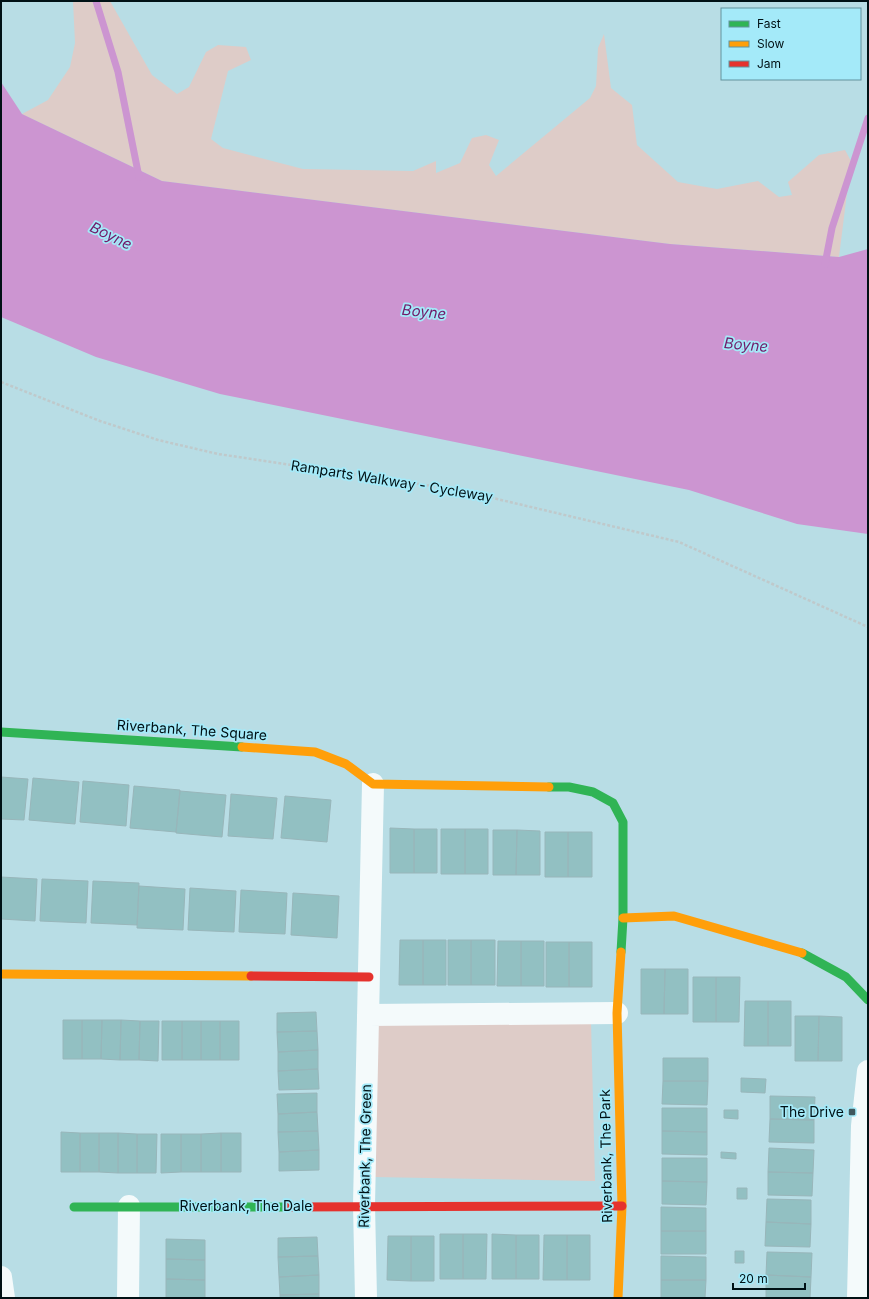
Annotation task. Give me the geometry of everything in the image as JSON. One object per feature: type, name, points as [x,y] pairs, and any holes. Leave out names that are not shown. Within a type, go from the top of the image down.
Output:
[{"type":"street","name":"Riverbank, The Square","points":[[1,732],[315,752],[346,764],[373,784]]},
{"type":"street","name":"Riverbank, The Park","points":[[373,784],[569,787],[593,792],[613,803],[623,822],[623,918],[617,1013],[622,1206],[618,1298]]},
{"type":"street","name":"Riverbank, The Green","points":[[366,1298],[364,1206],[373,784]]},
{"type":"street","points":[[623,918],[674,916],[799,952],[846,977],[867,997],[868,1000]]},
{"type":"street","points":[[1,974],[368,977]]},
{"type":"street","points":[[368,1015],[617,1013]]},
{"type":"street","points":[[858,1298],[862,1126],[868,1072]]},
{"type":"street","points":[[128,1298],[129,1206]]},
{"type":"street","name":"Riverbank, The Dale","points":[[74,1207],[622,1206]]},
{"type":"street","points":[[1,1277],[4,1298]]},
{"type":"path","name":"Ramparts Walkway - Cycleway","points":[[1,382],[100,421],[158,440],[210,452],[459,490],[679,542],[868,627]]},
{"type":"shaded area","points":[[73,1],[110,1],[152,75],[177,94],[189,87],[206,52],[218,45],[246,47],[251,60],[228,71],[211,139],[223,148],[303,169],[413,171],[436,161],[436,173],[460,163],[472,138],[486,135],[499,140],[489,165],[496,176],[590,98],[596,86],[598,48],[604,34],[611,88],[632,105],[637,145],[678,182],[717,189],[758,181],[779,197],[792,195],[788,182],[819,155],[845,150],[851,161],[839,257],[670,244],[162,181],[22,114],[48,100],[70,67],[75,43]]},
{"type":"shaded area","points":[[591,1021],[595,1181],[373,1177],[376,1025]]},
{"type":"water","name":"Boyne","points":[[1,82],[22,114],[162,181],[670,244],[839,257],[868,249],[868,534],[797,524],[689,490],[220,394],[96,357],[1,317]]},
{"type":"building","points":[[1,777],[28,779],[24,820],[1,819]]},
{"type":"building","points":[[33,778],[79,782],[75,824],[29,820]]},
{"type":"building","points":[[83,781],[129,785],[126,826],[80,822]]},
{"type":"building","points":[[134,786],[180,790],[176,832],[130,828]]},
{"type":"building","points":[[180,791],[226,795],[222,837],[176,833]]},
{"type":"building","points":[[231,794],[277,798],[273,839],[228,836]]},
{"type":"building","points":[[285,796],[331,800],[327,842],[281,838]]},
{"type":"building","points":[[390,828],[414,829],[414,873],[390,873]]},
{"type":"building","points":[[414,829],[437,829],[437,873],[414,873]]},
{"type":"building","points":[[441,829],[465,829],[465,874],[441,874]]},
{"type":"building","points":[[465,829],[488,829],[488,874],[465,874]]},
{"type":"building","points":[[493,830],[517,830],[516,875],[493,875]]},
{"type":"building","points":[[517,830],[540,831],[540,875],[516,875]]},
{"type":"building","points":[[545,832],[568,832],[568,877],[545,877]]},
{"type":"building","points":[[568,832],[592,832],[592,877],[568,877]]},
{"type":"building","points":[[1,877],[37,879],[35,921],[1,919]]},
{"type":"building","points":[[42,879],[88,881],[86,923],[40,921]]},
{"type":"building","points":[[93,881],[139,883],[137,925],[91,923]]},
{"type":"building","points":[[139,886],[185,889],[183,930],[137,928]]},
{"type":"building","points":[[190,888],[236,891],[234,932],[188,930]]},
{"type":"building","points":[[241,890],[287,893],[285,934],[239,932]]},
{"type":"building","points":[[293,893],[339,896],[337,938],[291,935]]},
{"type":"building","points":[[400,940],[423,940],[423,985],[399,985]]},
{"type":"building","points":[[423,940],[446,940],[446,985],[423,985]]},
{"type":"building","points":[[448,940],[471,940],[471,985],[448,985]]},
{"type":"building","points":[[471,940],[495,940],[495,985],[471,985]]},
{"type":"building","points":[[498,941],[521,941],[521,986],[497,986]]},
{"type":"building","points":[[521,941],[544,941],[544,986],[521,986]]},
{"type":"building","points":[[546,942],[569,942],[569,987],[546,987]]},
{"type":"building","points":[[569,942],[592,942],[592,987],[569,987]]},
{"type":"building","points":[[641,969],[665,969],[664,1014],[641,1014]]},
{"type":"building","points":[[665,969],[688,969],[688,1014],[664,1014]]},
{"type":"building","points":[[693,977],[716,977],[716,1022],[693,1022]]},
{"type":"building","points":[[716,977],[740,977],[739,1022],[716,1022]]},
{"type":"building","points":[[745,1001],[768,1001],[768,1046],[744,1046]]},
{"type":"building","points":[[768,1001],[791,1001],[791,1046],[768,1046]]},
{"type":"building","points":[[316,1012],[317,1031],[277,1032],[277,1013]]},
{"type":"building","points":[[795,1016],[819,1016],[818,1061],[795,1061]]},
{"type":"building","points":[[819,1016],[842,1017],[842,1061],[818,1061]]},
{"type":"building","points":[[63,1020],[82,1020],[82,1059],[63,1059]]},
{"type":"building","points":[[82,1020],[102,1020],[101,1059],[82,1059]]},
{"type":"building","points":[[102,1020],[121,1020],[120,1060],[101,1059]]},
{"type":"building","points":[[121,1020],[140,1021],[139,1060],[120,1060]]},
{"type":"building","points":[[140,1021],[159,1021],[158,1061],[139,1060]]},
{"type":"building","points":[[162,1021],[182,1021],[182,1060],[162,1060]]},
{"type":"building","points":[[182,1021],[201,1021],[201,1060],[182,1060]]},
{"type":"building","points":[[201,1021],[220,1021],[220,1060],[201,1060]]},
{"type":"building","points":[[220,1021],[239,1021],[239,1060],[220,1060]]},
{"type":"building","points":[[317,1031],[318,1050],[278,1052],[277,1032]]},
{"type":"building","points":[[318,1050],[318,1069],[278,1071],[278,1052]]},
{"type":"building","points":[[663,1058],[708,1058],[708,1081],[663,1081]]},
{"type":"building","points":[[318,1069],[319,1089],[279,1090],[278,1071]]},
{"type":"building","points":[[741,1078],[766,1079],[765,1093],[741,1092]]},
{"type":"building","points":[[663,1081],[708,1081],[707,1105],[662,1104]]},
{"type":"building","points":[[317,1093],[317,1112],[278,1114],[277,1094]]},
{"type":"building","points":[[770,1096],[815,1097],[814,1120],[770,1119]]},
{"type":"building","points":[[662,1108],[707,1108],[707,1132],[662,1131]]},
{"type":"building","points":[[724,1110],[738,1110],[738,1119],[724,1118]]},
{"type":"building","points":[[317,1112],[318,1131],[278,1132],[278,1114]]},
{"type":"building","points":[[770,1119],[814,1120],[814,1143],[769,1142]]},
{"type":"building","points":[[318,1131],[319,1150],[279,1152],[278,1132]]},
{"type":"building","points":[[662,1131],[707,1132],[707,1155],[662,1154]]},
{"type":"building","points":[[61,1132],[80,1133],[80,1172],[61,1172]]},
{"type":"building","points":[[80,1133],[99,1133],[99,1172],[80,1172]]},
{"type":"building","points":[[99,1133],[118,1133],[118,1173],[99,1172]]},
{"type":"building","points":[[118,1133],[137,1134],[137,1173],[118,1173]]},
{"type":"building","points":[[221,1133],[241,1133],[241,1172],[221,1172]]},
{"type":"building","points":[[221,1133],[221,1172],[201,1172],[201,1134]]},
{"type":"building","points":[[137,1134],[157,1134],[156,1173],[137,1173]]},
{"type":"building","points":[[161,1134],[181,1134],[181,1172],[161,1173]]},
{"type":"building","points":[[181,1134],[201,1134],[201,1172],[181,1172]]},
{"type":"building","points":[[769,1148],[814,1150],[813,1173],[768,1172]]},
{"type":"building","points":[[319,1150],[319,1170],[279,1171],[279,1152]]},
{"type":"building","points":[[721,1152],[736,1153],[736,1159],[721,1158]]},
{"type":"building","points":[[662,1158],[707,1158],[707,1182],[662,1181]]},
{"type":"building","points":[[768,1172],[813,1173],[812,1196],[768,1195]]},
{"type":"building","points":[[662,1181],[707,1182],[706,1205],[662,1204]]},
{"type":"building","points":[[737,1188],[747,1188],[747,1199],[737,1199]]},
{"type":"building","points":[[767,1199],[811,1200],[811,1224],[766,1222]]},
{"type":"building","points":[[661,1207],[706,1208],[706,1231],[661,1231]]},
{"type":"building","points":[[766,1222],[811,1224],[810,1247],[765,1246]]},
{"type":"building","points":[[661,1231],[706,1231],[706,1254],[661,1254]]},
{"type":"building","points":[[440,1234],[463,1234],[463,1279],[440,1279]]},
{"type":"building","points":[[463,1234],[487,1234],[486,1279],[463,1279]]},
{"type":"building","points":[[492,1234],[516,1235],[516,1279],[492,1279]]},
{"type":"building","points":[[516,1235],[539,1235],[539,1279],[516,1279]]},
{"type":"building","points":[[544,1235],[567,1235],[567,1280],[543,1280]]},
{"type":"building","points":[[567,1235],[590,1235],[590,1280],[567,1280]]},
{"type":"building","points":[[388,1236],[411,1236],[411,1281],[387,1280]]},
{"type":"building","points":[[411,1236],[434,1236],[434,1281],[411,1281]]},
{"type":"building","points":[[317,1237],[318,1256],[278,1257],[278,1238]]},
{"type":"building","points":[[166,1239],[205,1240],[205,1260],[166,1259]]},
{"type":"building","points":[[735,1251],[744,1251],[744,1263],[735,1263]]},
{"type":"building","points":[[767,1252],[812,1253],[811,1277],[766,1275]]},
{"type":"building","points":[[318,1256],[319,1275],[279,1277],[278,1257]]},
{"type":"building","points":[[661,1256],[706,1257],[706,1280],[661,1280]]},
{"type":"building","points":[[166,1259],[205,1260],[205,1280],[166,1279]]},
{"type":"building","points":[[319,1275],[319,1294],[280,1295],[279,1277]]},
{"type":"building","points":[[766,1275],[811,1277],[810,1298],[766,1298]]},
{"type":"building","points":[[166,1279],[205,1280],[205,1298],[166,1298]]},
{"type":"building","points":[[661,1280],[706,1280],[705,1298],[661,1298]]},
{"type":"building","points":[[319,1294],[319,1298],[280,1298],[280,1295]]},
{"type":"waterway","points":[[96,1],[118,72],[139,177]]},
{"type":"waterway","points":[[825,264],[832,228],[868,118]]},
{"type":"traffic: fast","points":[[1,732],[242,747]]},
{"type":"traffic: fast","points":[[549,787],[569,787],[593,792],[613,803],[623,822],[623,918],[621,952]]},
{"type":"traffic: fast","points":[[802,953],[846,977],[868,1000]]},
{"type":"traffic: fast","points":[[74,1207],[287,1207]]},
{"type":"traffic: slow","points":[[242,747],[315,752],[346,764],[373,784],[549,787]]},
{"type":"traffic: slow","points":[[623,918],[674,916],[802,953]]},
{"type":"traffic: slow","points":[[618,1298],[622,1206],[617,1013],[621,952]]},
{"type":"traffic: slow","points":[[1,974],[251,976]]},
{"type":"traffic: jam","points":[[251,976],[369,977]]},
{"type":"traffic: jam","points":[[287,1207],[622,1206]]},
{"type":"place","name":"The Drive","points":[[852,1112]]}]
